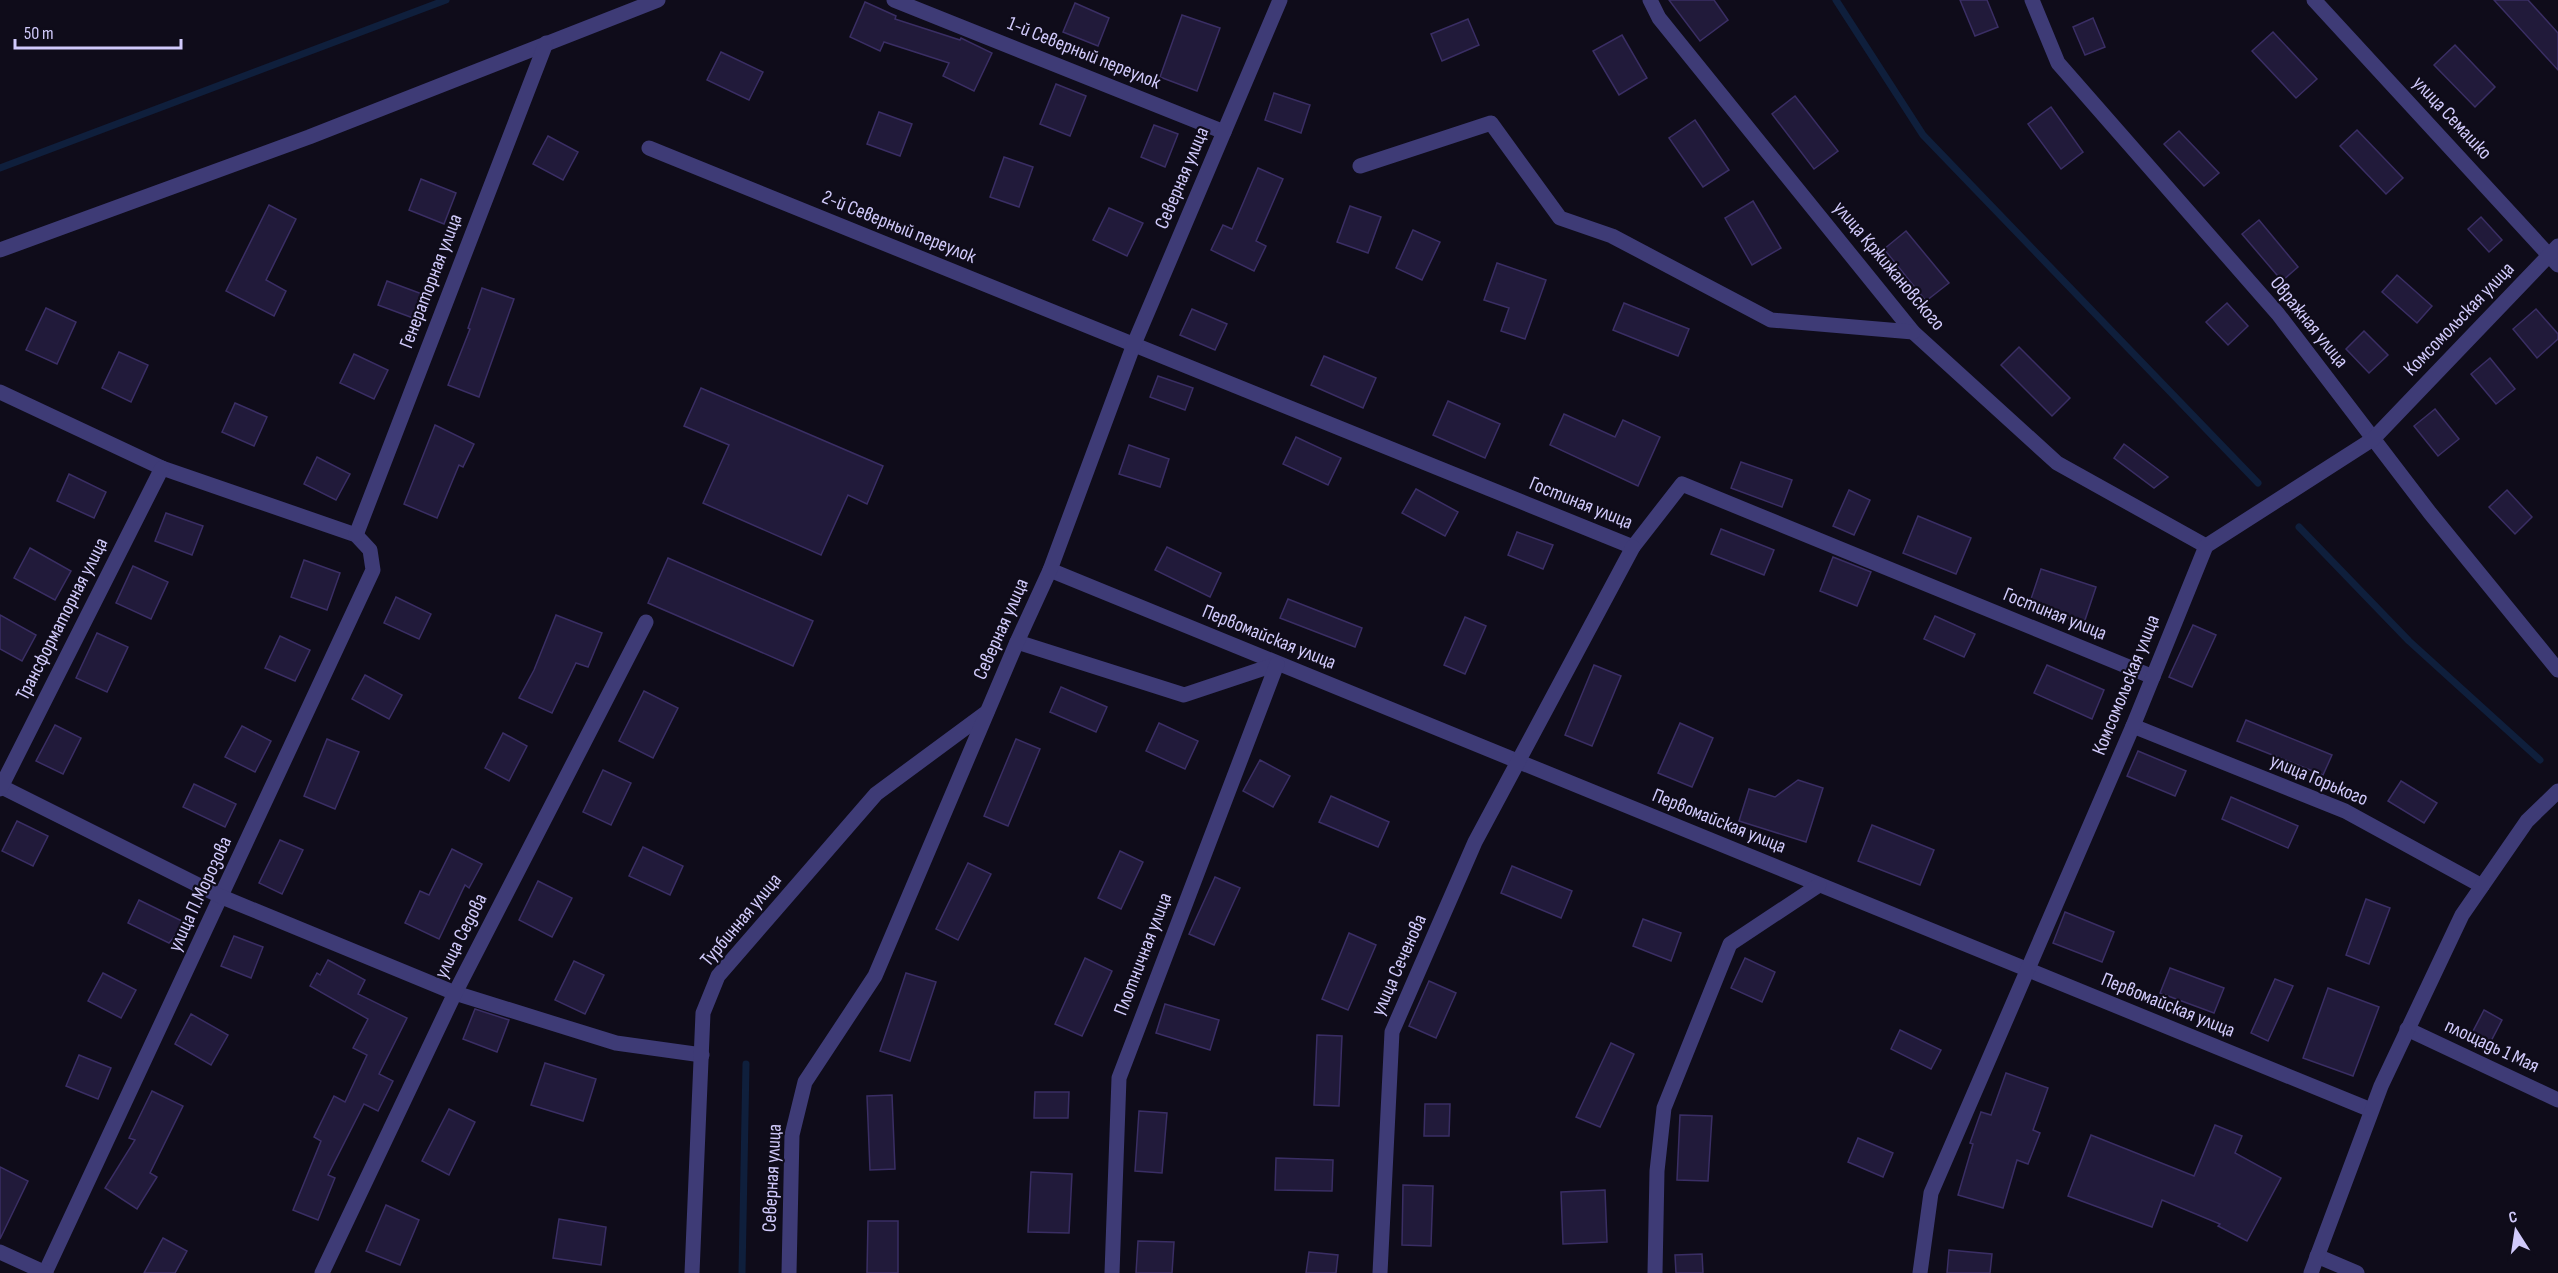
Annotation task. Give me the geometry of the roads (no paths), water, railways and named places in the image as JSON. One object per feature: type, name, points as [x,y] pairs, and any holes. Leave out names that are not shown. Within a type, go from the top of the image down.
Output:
[{"type":"street","points":[[0,250],[309,137],[658,0]]},
{"type":"street","name":"1-й Северный переулок","points":[[894,0],[1224,132]]},
{"type":"street","name":"Северная улица","points":[[789,1273],[792,1136],[805,1082],[875,976],[1017,642],[1050,570],[1134,345],[1280,0]]},
{"type":"street","name":"улица Кржижановского","points":[[1650,0],[1666,27],[1913,332],[2057,463],[2206,546]]},
{"type":"street","name":"Овражная улица","points":[[2032,0],[2058,63],[2278,314],[2430,513],[2558,670]]},
{"type":"street","name":"улица Семашко","points":[[2314,0],[2555,255]]},
{"type":"street","name":"Генераторная улица","points":[[356,535],[546,43]]},
{"type":"street","points":[[1360,166],[1491,123],[1560,218],[1612,236],[1771,320],[1913,332]]},
{"type":"street","name":"2-й Северный переулок","points":[[649,148],[1134,345]]},
{"type":"street","name":"Комсомольская улица","points":[[1920,1273],[1931,1193],[2133,726],[2206,546],[2373,439],[2555,255]]},
{"type":"street","name":"Гостиная улица","points":[[1134,345],[1633,547],[1682,484],[2153,677]]},
{"type":"street","points":[[0,392],[162,468],[356,535]]},
{"type":"street","name":"Трансформаторная улица","points":[[0,787],[162,468]]},
{"type":"street","name":"улица П.Морозова","points":[[45,1273],[374,570],[370,550],[356,535]]},
{"type":"street","name":"улица Сеченова","points":[[1380,1273],[1392,1032],[1476,842],[1633,547]]},
{"type":"street","name":"Первомайская улица","points":[[1050,570],[2372,1110]]},
{"type":"street","name":"улица Седова","points":[[322,1273],[455,993],[646,622]]},
{"type":"street","points":[[1017,642],[1184,694],[1277,663]]},
{"type":"street","name":"Плотничная улица","points":[[1112,1273],[1119,1078],[1277,663]]},
{"type":"street","name":"Турбинная улица","points":[[692,1273],[703,1013],[718,976],[876,794],[987,712]]},
{"type":"street","name":"улица Горького","points":[[2133,726],[2345,811],[2482,886]]},
{"type":"street","points":[[0,787],[222,897],[455,993],[616,1043],[702,1055]]},
{"type":"street","points":[[2311,1273],[2372,1110],[2407,1029],[2462,915],[2527,821],[2558,791]]},
{"type":"street","points":[[1655,1273],[1657,1171],[1664,1108],[1730,944],[1819,885]]},
{"type":"street","name":"площадь 1 Мая","points":[[2407,1029],[2558,1100]]},
{"type":"street","points":[[0,1252],[45,1273]]},
{"type":"street","points":[[2317,1256],[2357,1273]]},
{"type":"waterway","points":[[0,168],[446,0]]},
{"type":"waterway","points":[[1836,0],[1923,135],[2258,483]]},
{"type":"waterway","points":[[2299,527],[2409,641],[2540,760]]},
{"type":"waterway","points":[[742,1273],[746,1064]]}]
